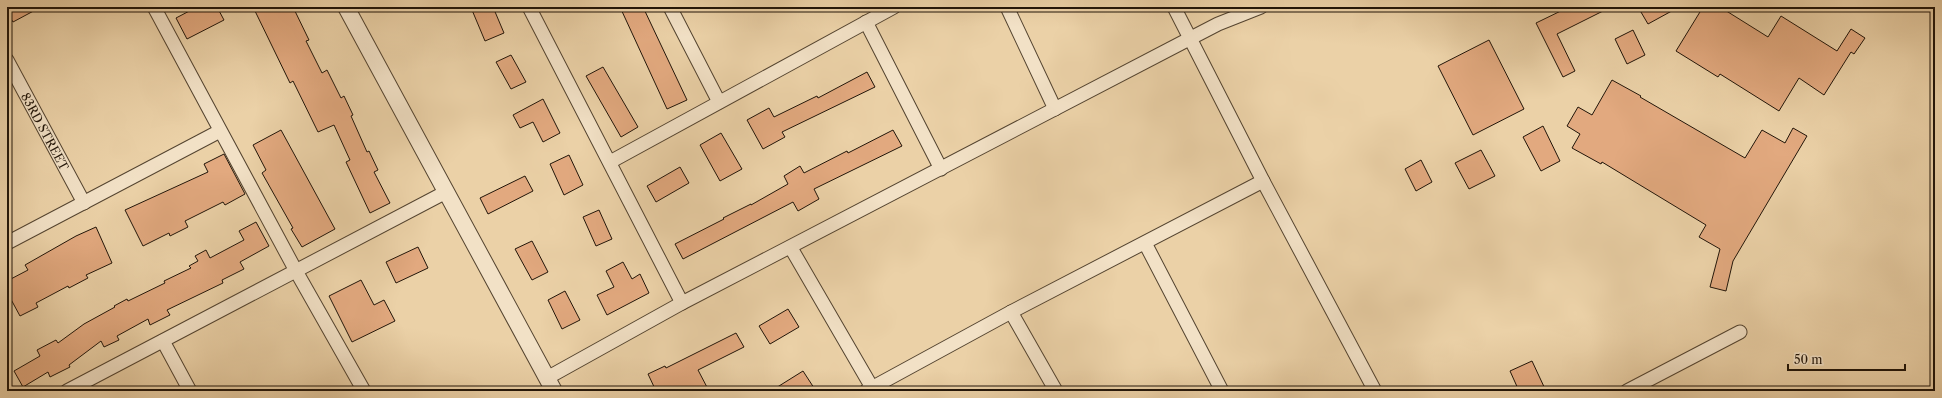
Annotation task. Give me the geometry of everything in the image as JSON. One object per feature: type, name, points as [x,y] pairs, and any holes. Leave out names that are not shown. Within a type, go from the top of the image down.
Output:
[{"type":"street","points":[[154,7],[296,271],[364,391]]},
{"type":"street","points":[[346,7],[551,385],[682,303],[791,248],[1218,24],[1261,7]]},
{"type":"street","points":[[529,7],[682,303]]},
{"type":"street","points":[[670,7],[720,102]]},
{"type":"street","points":[[610,162],[720,102],[872,15],[894,7]]},
{"type":"street","points":[[1007,7],[1055,109]]},
{"type":"street","points":[[1174,7],[1263,180],[1375,391]]},
{"type":"street","points":[[872,15],[941,169]]},
{"type":"street","name":"83RD STREET","points":[[7,60],[84,203]]},
{"type":"street","points":[[7,243],[220,131]]},
{"type":"street","points":[[791,248],[870,390],[1011,312],[1263,180]]},
{"type":"street","points":[[67,391],[446,192]]},
{"type":"street","points":[[1145,243],[1222,391]]},
{"type":"street","points":[[1011,312],[1056,391]]},
{"type":"street","points":[[1627,391],[1740,332]]},
{"type":"street","points":[[163,341],[190,391]]},
{"type":"building","points":[[7,7],[41,7],[13,22],[7,12]]},
{"type":"building","points":[[197,7],[217,7],[224,20],[187,39],[176,18]]},
{"type":"building","points":[[263,7],[293,7],[309,40],[306,41],[322,73],[327,70],[341,98],[344,96],[367,152],[369,151],[378,170],[374,172],[390,203],[370,213],[346,162],[350,160],[334,125],[318,132],[293,81],[290,83],[255,11]]},
{"type":"building","points":[[479,7],[493,7],[504,33],[485,41],[472,10]]},
{"type":"building","points":[[620,7],[643,7],[687,100],[667,109]]},
{"type":"building","points":[[1569,7],[1611,7],[1557,34],[1575,71],[1563,77],[1536,23]]},
{"type":"building","points":[[1638,7],[1679,7],[1648,24]]},
{"type":"building","points":[[1703,7],[1720,7],[1768,37],[1781,16],[1837,51],[1851,29],[1865,38],[1854,54],[1851,52],[1824,95],[1799,78],[1779,111],[1720,74],[1718,77],[1676,51]]},
{"type":"building","points":[[1633,30],[1645,55],[1627,64],[1615,39]]},
{"type":"building","points":[[1489,40],[1524,109],[1473,135],[1438,66]]},
{"type":"building","points":[[511,55],[526,82],[511,89],[496,62]]},
{"type":"building","points":[[603,67],[638,127],[621,137],[586,76]]},
{"type":"building","points":[[867,72],[875,87],[782,132],[785,137],[763,149],[747,120],[769,108],[774,117],[817,96],[818,98]]},
{"type":"building","points":[[1612,80],[1745,158],[1762,130],[1785,143],[1793,128],[1807,136],[1733,261],[1726,291],[1710,287],[1720,249],[1699,237],[1706,225],[1602,162],[1601,164],[1572,148],[1580,134],[1567,126],[1578,107],[1592,115]]},
{"type":"building","points":[[543,99],[560,133],[543,142],[533,122],[520,128],[513,115]]},
{"type":"building","points":[[1543,126],[1560,161],[1541,171],[1523,137]]},
{"type":"building","points":[[281,130],[335,229],[302,247],[262,173],[266,170],[253,145]]},
{"type":"building","points":[[893,130],[902,146],[814,189],[819,199],[798,211],[793,202],[683,259],[675,244],[788,184],[784,176],[800,166],[804,173]]},
{"type":"building","points":[[721,133],[742,169],[720,181],[700,145]]},
{"type":"building","points":[[1481,150],[1495,176],[1469,189],[1455,163]]},
{"type":"building","points":[[224,154],[245,194],[225,205],[223,202],[185,221],[188,227],[170,236],[169,233],[143,246],[125,210],[208,172],[204,164]]},
{"type":"building","points":[[569,155],[583,185],[564,195],[550,164]]},
{"type":"building","points":[[1421,160],[1432,182],[1416,191],[1405,169]]},
{"type":"building","points":[[680,167],[689,183],[656,202],[647,186]]},
{"type":"building","points":[[525,176],[533,191],[488,214],[480,198]]},
{"type":"building","points":[[599,210],[612,239],[596,246],[583,217]]},
{"type":"building","points":[[256,222],[269,246],[240,262],[244,269],[222,280],[223,283],[167,310],[170,315],[150,325],[148,319],[117,336],[119,340],[104,347],[101,341],[69,365],[70,367],[50,377],[48,372],[23,387],[14,371],[40,356],[37,350],[56,340],[58,343],[84,324],[115,307],[114,306],[165,283],[164,281],[191,268],[189,266],[198,261],[195,256],[206,250],[210,258],[244,240],[239,231]]},
{"type":"building","points":[[96,227],[112,263],[86,275],[88,278],[69,288],[68,286],[36,303],[38,307],[20,316],[7,292],[7,281],[28,270],[25,265],[76,236]]},
{"type":"building","points":[[532,241],[548,272],[532,280],[515,249]]},
{"type":"building","points":[[418,247],[428,268],[396,283],[386,262]]},
{"type":"building","points":[[623,262],[632,279],[640,274],[649,293],[607,315],[597,295],[614,287],[606,271]]},
{"type":"building","points":[[361,280],[374,305],[384,300],[395,321],[352,342],[329,296]]},
{"type":"building","points":[[565,291],[580,320],[562,329],[548,300]]},
{"type":"building","points":[[788,309],[799,327],[770,344],[759,326]]},
{"type":"building","points":[[736,333],[744,347],[698,370],[709,391],[656,391],[648,374],[665,366],[666,368]]},
{"type":"building","points":[[1532,361],[1546,391],[1519,391],[1510,371]]},
{"type":"building","points":[[803,371],[816,391],[771,391]]}]
